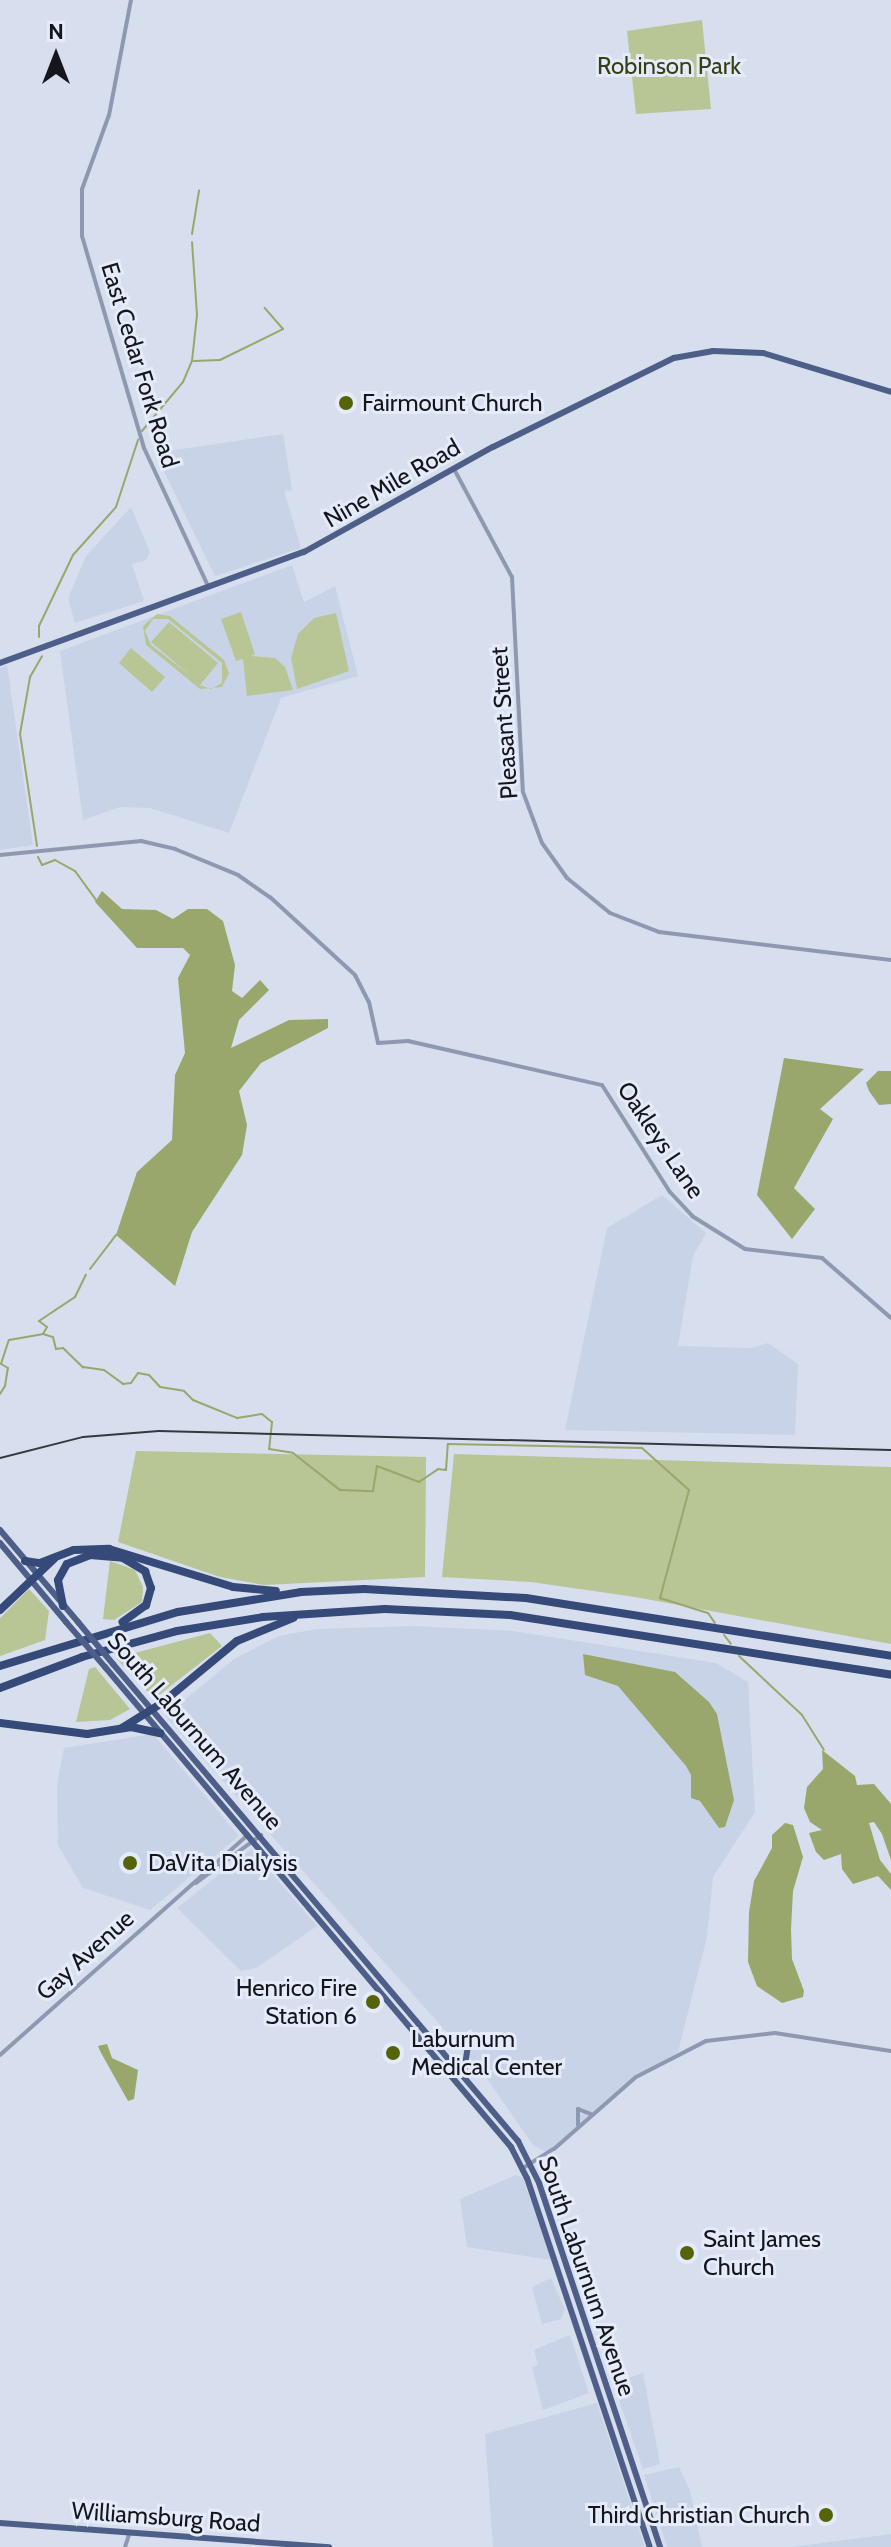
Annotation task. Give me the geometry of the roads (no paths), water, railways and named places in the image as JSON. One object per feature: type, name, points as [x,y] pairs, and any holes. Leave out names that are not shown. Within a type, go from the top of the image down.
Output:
[{"type":"highway","points":[[0,1610],[54,1559],[74,1550],[109,1549],[233,1587],[301,1592],[397,1589],[499,1595],[891,1656]]},
{"type":"highway","points":[[63,1606],[58,1580],[73,1560],[99,1555],[132,1560],[149,1577],[149,1601],[112,1628]]},
{"type":"highway","points":[[25,1561],[54,1559]]},
{"type":"highway","points":[[0,1666],[112,1628],[205,1606],[301,1592]]},
{"type":"highway","points":[[0,1688],[140,1640],[248,1618],[405,1609],[510,1615],[891,1675]]},
{"type":"highway","points":[[122,1728],[149,1712],[237,1641],[309,1613]]},
{"type":"highway","points":[[0,1723],[87,1734],[122,1728],[160,1733]]},
{"type":"main road","name":"Nine Mile Road","points":[[0,663],[304,552],[454,468],[645,370],[701,352],[739,350],[780,356],[891,392]]},
{"type":"main road","name":"South Laburnum Avenue","points":[[0,1530],[66,1622],[259,1832],[512,2131],[530,2163],[660,2547]]},
{"type":"main road","name":"South Laburnum Avenue","points":[[0,1543],[78,1622],[149,1712],[160,1733],[497,2127],[523,2168],[650,2547]]},
{"type":"main road","points":[[446,2051],[467,2046],[462,2058],[465,2074]]},
{"type":"main road","name":"Williamsburg Road","points":[[0,2523],[329,2547]]},
{"type":"street","name":"East Cedar Fork Road","points":[[131,0],[109,115],[82,192],[82,236],[144,448],[208,586]]},
{"type":"street","name":"Pleasant Street","points":[[454,468],[512,577],[523,792],[542,843],[567,878],[610,913],[659,932],[891,960]]},
{"type":"street","name":"Oakleys Lane","points":[[0,855],[141,841],[223,867],[270,897],[355,975],[369,1002],[378,1043],[422,1044],[602,1085],[670,1192],[692,1216],[745,1249],[822,1258],[891,1318]]},
{"type":"street","name":"Gay Avenue","points":[[0,2055],[196,1883],[259,1832]]},
{"type":"street","points":[[523,2168],[577,2128],[636,2077],[678,2052],[731,2035],[784,2034],[891,2051]]},
{"type":"street","points":[[577,2128],[578,2109],[593,2114]]},
{"type":"street","points":[[125,2547],[130,2532]]},
{"type":"waterway","points":[[192,234],[199,191]]},
{"type":"waterway","points":[[142,431],[183,382],[192,361],[197,315],[192,242]]},
{"type":"waterway","points":[[194,361],[220,360],[283,329],[265,308]]},
{"type":"waterway","points":[[39,637],[39,626],[73,555],[116,507],[138,440]]},
{"type":"waterway","points":[[37,846],[20,734],[30,677],[42,656]]},
{"type":"waterway","points":[[38,857],[42,865],[55,860],[75,871],[96,900]]},
{"type":"waterway","points":[[90,1269],[116,1235]]},
{"type":"waterway","points":[[0,1394],[5,1386],[8,1368],[1,1364],[9,1340],[43,1334],[47,1327],[39,1321],[75,1297],[86,1274]]},
{"type":"waterway","points":[[43,1334],[53,1337],[56,1349],[63,1348],[83,1367],[104,1370],[123,1384],[131,1383],[138,1373],[149,1375],[160,1387],[184,1391],[193,1400],[237,1418],[262,1414],[272,1422],[269,1449],[293,1453],[340,1490],[373,1491],[377,1466],[419,1482],[438,1469],[446,1470],[448,1444],[642,1448],[689,1490],[660,1598],[708,1613],[715,1623]]},
{"type":"waterway","points":[[724,1635],[731,1644]]},
{"type":"waterway","points":[[739,1656],[802,1715],[824,1750]]},
{"type":"railway","points":[[0,1458],[83,1437],[159,1431],[891,1450]]},
{"type":"place","name":"Fairmount Church","points":[[346,403]]},
{"type":"place","name":"DaVita Dialysis","points":[[130,1863]]},
{"type":"place","name":"Henrico Fire Station 6","points":[[373,2002]]},
{"type":"place","name":"Laburnum Medical Center","points":[[393,2053]]},
{"type":"place","name":"Saint James Church","points":[[687,2253]]},
{"type":"place","name":"Third Christian Church","points":[[826,2515]]},
{"type":"park label","name":"Robinson Park","points":[[669,66]]}]
